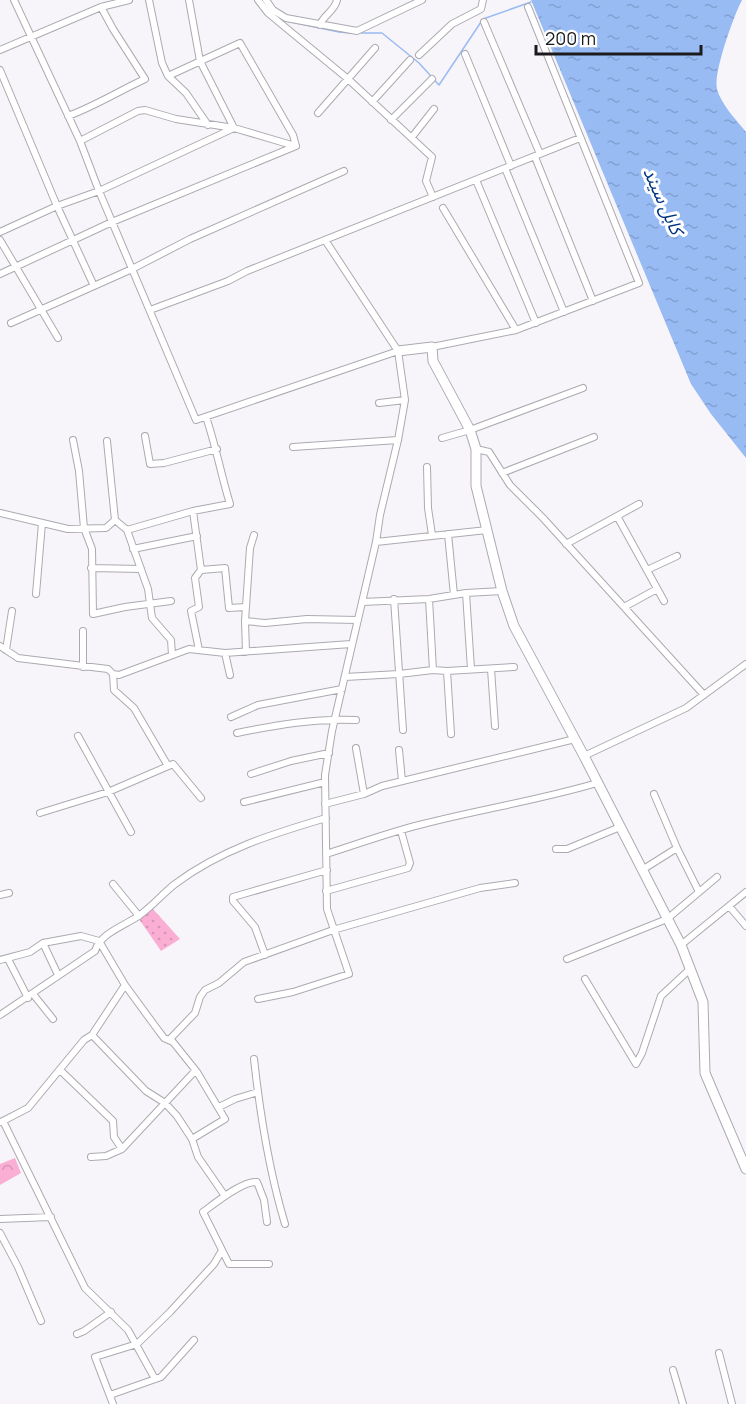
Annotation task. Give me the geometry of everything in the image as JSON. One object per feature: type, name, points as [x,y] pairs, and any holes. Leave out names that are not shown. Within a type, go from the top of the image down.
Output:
[{"type":"street","points":[[14,0],[80,141],[196,420],[398,351],[432,347],[516,330],[639,283],[528,7]]},
{"type":"street","points":[[0,50],[101,7],[129,0]]},
{"type":"street","points":[[148,0],[158,51],[168,75],[186,93],[208,125]]},
{"type":"street","points":[[189,0],[200,61],[234,128]]},
{"type":"street","points":[[258,0],[268,13],[348,79],[432,157],[426,182],[434,197]]},
{"type":"street","points":[[266,0],[273,10],[286,18],[357,31],[422,0]]},
{"type":"street","points":[[419,55],[452,24],[481,9],[483,0]]},
{"type":"street","points":[[320,25],[336,2]]},
{"type":"street","points":[[68,116],[96,105],[122,89],[145,79],[101,7]]},
{"type":"street","points":[[484,22],[593,301]]},
{"type":"street","points":[[168,75],[240,43],[293,135],[296,146]]},
{"type":"street","points":[[318,112],[375,48]]},
{"type":"street","points":[[465,54],[564,312]]},
{"type":"street","points":[[372,102],[410,60]]},
{"type":"street","points":[[0,70],[57,206],[94,286]]},
{"type":"street","points":[[391,120],[432,79]]},
{"type":"street","points":[[412,137],[434,109]]},
{"type":"street","points":[[80,141],[138,111],[145,110],[176,119],[234,128],[296,146]]},
{"type":"street","points":[[0,232],[57,206],[99,191],[234,128]]},
{"type":"street","points":[[150,310],[228,281],[247,271],[580,138]]},
{"type":"street","points":[[0,274],[112,222],[296,146]]},
{"type":"street","points":[[10,323],[132,269],[190,239],[344,171]]},
{"type":"street","points":[[476,180],[536,323]]},
{"type":"street","points":[[443,208],[516,330]]},
{"type":"street","points":[[0,240],[58,338]]},
{"type":"street","points":[[258,999],[293,992],[349,974],[327,909],[325,782],[335,719],[376,542],[405,400],[398,351],[326,240]]},
{"type":"street","points":[[432,347],[433,361],[470,430],[476,449],[476,486],[502,591],[514,626],[681,945],[703,1002],[705,1073],[746,1170]]},
{"type":"street","points":[[442,438],[470,430],[583,388]]},
{"type":"street","points":[[379,403],[405,400]]},
{"type":"street","points":[[127,530],[193,510],[230,504],[221,474],[217,449],[206,417]]},
{"type":"street","points":[[145,436],[150,464],[164,463],[217,449]]},
{"type":"street","points":[[502,473],[594,437]]},
{"type":"street","points":[[73,440],[79,471],[84,528],[92,549],[93,614],[171,601]]},
{"type":"street","points":[[293,447],[398,440]]},
{"type":"street","points":[[107,441],[115,520],[127,530],[148,589],[152,618],[171,639],[172,655]]},
{"type":"street","points":[[476,449],[489,452],[510,485],[543,518],[704,695]]},
{"type":"street","points":[[427,467],[428,508],[432,535]]},
{"type":"street","points":[[566,544],[639,504]]},
{"type":"street","points":[[193,510],[201,570],[195,578],[199,607],[191,611],[199,650]]},
{"type":"street","points":[[0,513],[68,529],[106,528],[115,520]]},
{"type":"street","points":[[617,516],[664,601]]},
{"type":"street","points":[[36,594],[42,523]]},
{"type":"street","points":[[376,542],[487,530]]},
{"type":"street","points":[[448,534],[454,595]]},
{"type":"street","points":[[246,652],[245,621],[250,548],[254,535]]},
{"type":"street","points":[[133,549],[197,536]]},
{"type":"street","points":[[647,570],[677,556]]},
{"type":"street","points":[[91,568],[141,569]]},
{"type":"street","points":[[201,570],[225,568],[229,608],[246,607]]},
{"type":"street","points":[[624,607],[657,589]]},
{"type":"street","points":[[362,602],[429,598],[466,592],[502,591]]},
{"type":"street","points":[[466,592],[471,669]]},
{"type":"street","points":[[429,598],[433,670]]},
{"type":"street","points":[[394,599],[403,730]]},
{"type":"street","points":[[12,611],[3,648],[18,658],[108,669],[113,674],[119,675],[189,649],[225,653],[351,644]]},
{"type":"street","points":[[245,621],[265,623],[307,619],[358,620]]},
{"type":"street","points":[[83,631],[83,667]]},
{"type":"street","points":[[225,653],[230,675]]},
{"type":"street","points":[[584,756],[686,708],[746,664]]},
{"type":"street","points":[[345,677],[514,666]]},
{"type":"street","points":[[491,669],[495,726]]},
{"type":"street","points":[[447,671],[451,734]]},
{"type":"street","points":[[113,674],[114,690],[134,708],[168,766]]},
{"type":"street","points":[[231,717],[258,705],[342,689]]},
{"type":"street","points":[[237,733],[269,726],[335,719],[356,720]]},
{"type":"street","points":[[78,736],[131,832]]},
{"type":"street","points":[[325,804],[364,794],[382,786],[574,739]]},
{"type":"street","points":[[356,748],[364,794]]},
{"type":"street","points":[[399,750],[402,781]]},
{"type":"street","points":[[251,774],[291,761],[329,753]]},
{"type":"street","points":[[40,813],[108,792],[175,764],[201,798]]},
{"type":"street","points":[[244,802],[325,782]]},
{"type":"street","points":[[326,854],[419,825],[553,796],[597,783]]},
{"type":"street","points":[[654,794],[699,892]]},
{"type":"street","points":[[0,1015],[95,951],[99,941],[139,916],[173,885],[216,857],[249,842],[326,818]]},
{"type":"street","points":[[555,849],[567,849],[620,827]]},
{"type":"street","points":[[326,891],[408,868],[410,863],[401,831]]},
{"type":"street","points":[[642,870],[677,848]]},
{"type":"street","points":[[265,955],[255,927],[233,901],[233,897],[327,870]]},
{"type":"street","points":[[567,959],[667,919],[717,877]]},
{"type":"street","points":[[169,1040],[195,1012],[205,990],[219,983],[244,962],[333,930],[480,888],[515,883]]},
{"type":"street","points":[[113,884],[139,916]]},
{"type":"street","points":[[681,945],[746,891]]},
{"type":"street","points":[[0,896],[9,894]]},
{"type":"street","points":[[729,906],[746,926]]},
{"type":"street","points":[[0,960],[30,952],[43,943],[81,936],[99,941],[125,986],[164,1038],[173,1042],[197,1072],[225,1119],[192,1139]]},
{"type":"street","points":[[43,943],[58,975]]},
{"type":"street","points":[[8,959],[30,996],[53,1019]]},
{"type":"street","points":[[585,979],[636,1064],[642,1053],[661,996],[690,969]]},
{"type":"street","points":[[125,986],[92,1035],[84,1040],[28,1108],[1,1121],[85,1288],[128,1330],[155,1378]]},
{"type":"street","points":[[92,1035],[146,1091],[165,1103],[177,1116],[192,1139],[198,1157],[225,1196]]},
{"type":"street","points":[[254,1059],[278,1201],[285,1224]]},
{"type":"street","points":[[60,1070],[113,1121],[114,1137],[122,1149]]},
{"type":"street","points":[[91,1157],[106,1156],[122,1149],[195,1071]]},
{"type":"street","points":[[219,1107],[258,1092]]},
{"type":"street","points":[[267,1222],[264,1200],[257,1182],[252,1181],[203,1212],[229,1264],[269,1264]]},
{"type":"street","points":[[0,1219],[51,1217]]},
{"type":"street","points":[[0,1233],[41,1322]]},
{"type":"street","points":[[113,1404],[95,1357],[137,1344],[214,1264],[221,1252]]},
{"type":"street","points":[[76,1334],[111,1312]]},
{"type":"street","points":[[110,1395],[161,1377],[194,1340]]},
{"type":"street","points":[[718,1353],[732,1404]]},
{"type":"street","points":[[673,1370],[682,1404]]},
{"type":"green space","points":[[152,908],[180,939],[161,951],[139,919]]},
{"type":"green space","points":[[15,1158],[21,1173],[0,1185],[0,1164]]},
{"type":"water","name":"کابل سيند","points":[[531,0],[742,0],[725,44],[718,70],[717,89],[729,112],[746,132],[746,458],[711,414],[691,384]]},
{"type":"waterway","points":[[361,33],[382,33],[419,63],[439,85],[483,19],[531,2]]},
{"type":"waterway","points":[[286,21],[350,33]]}]
